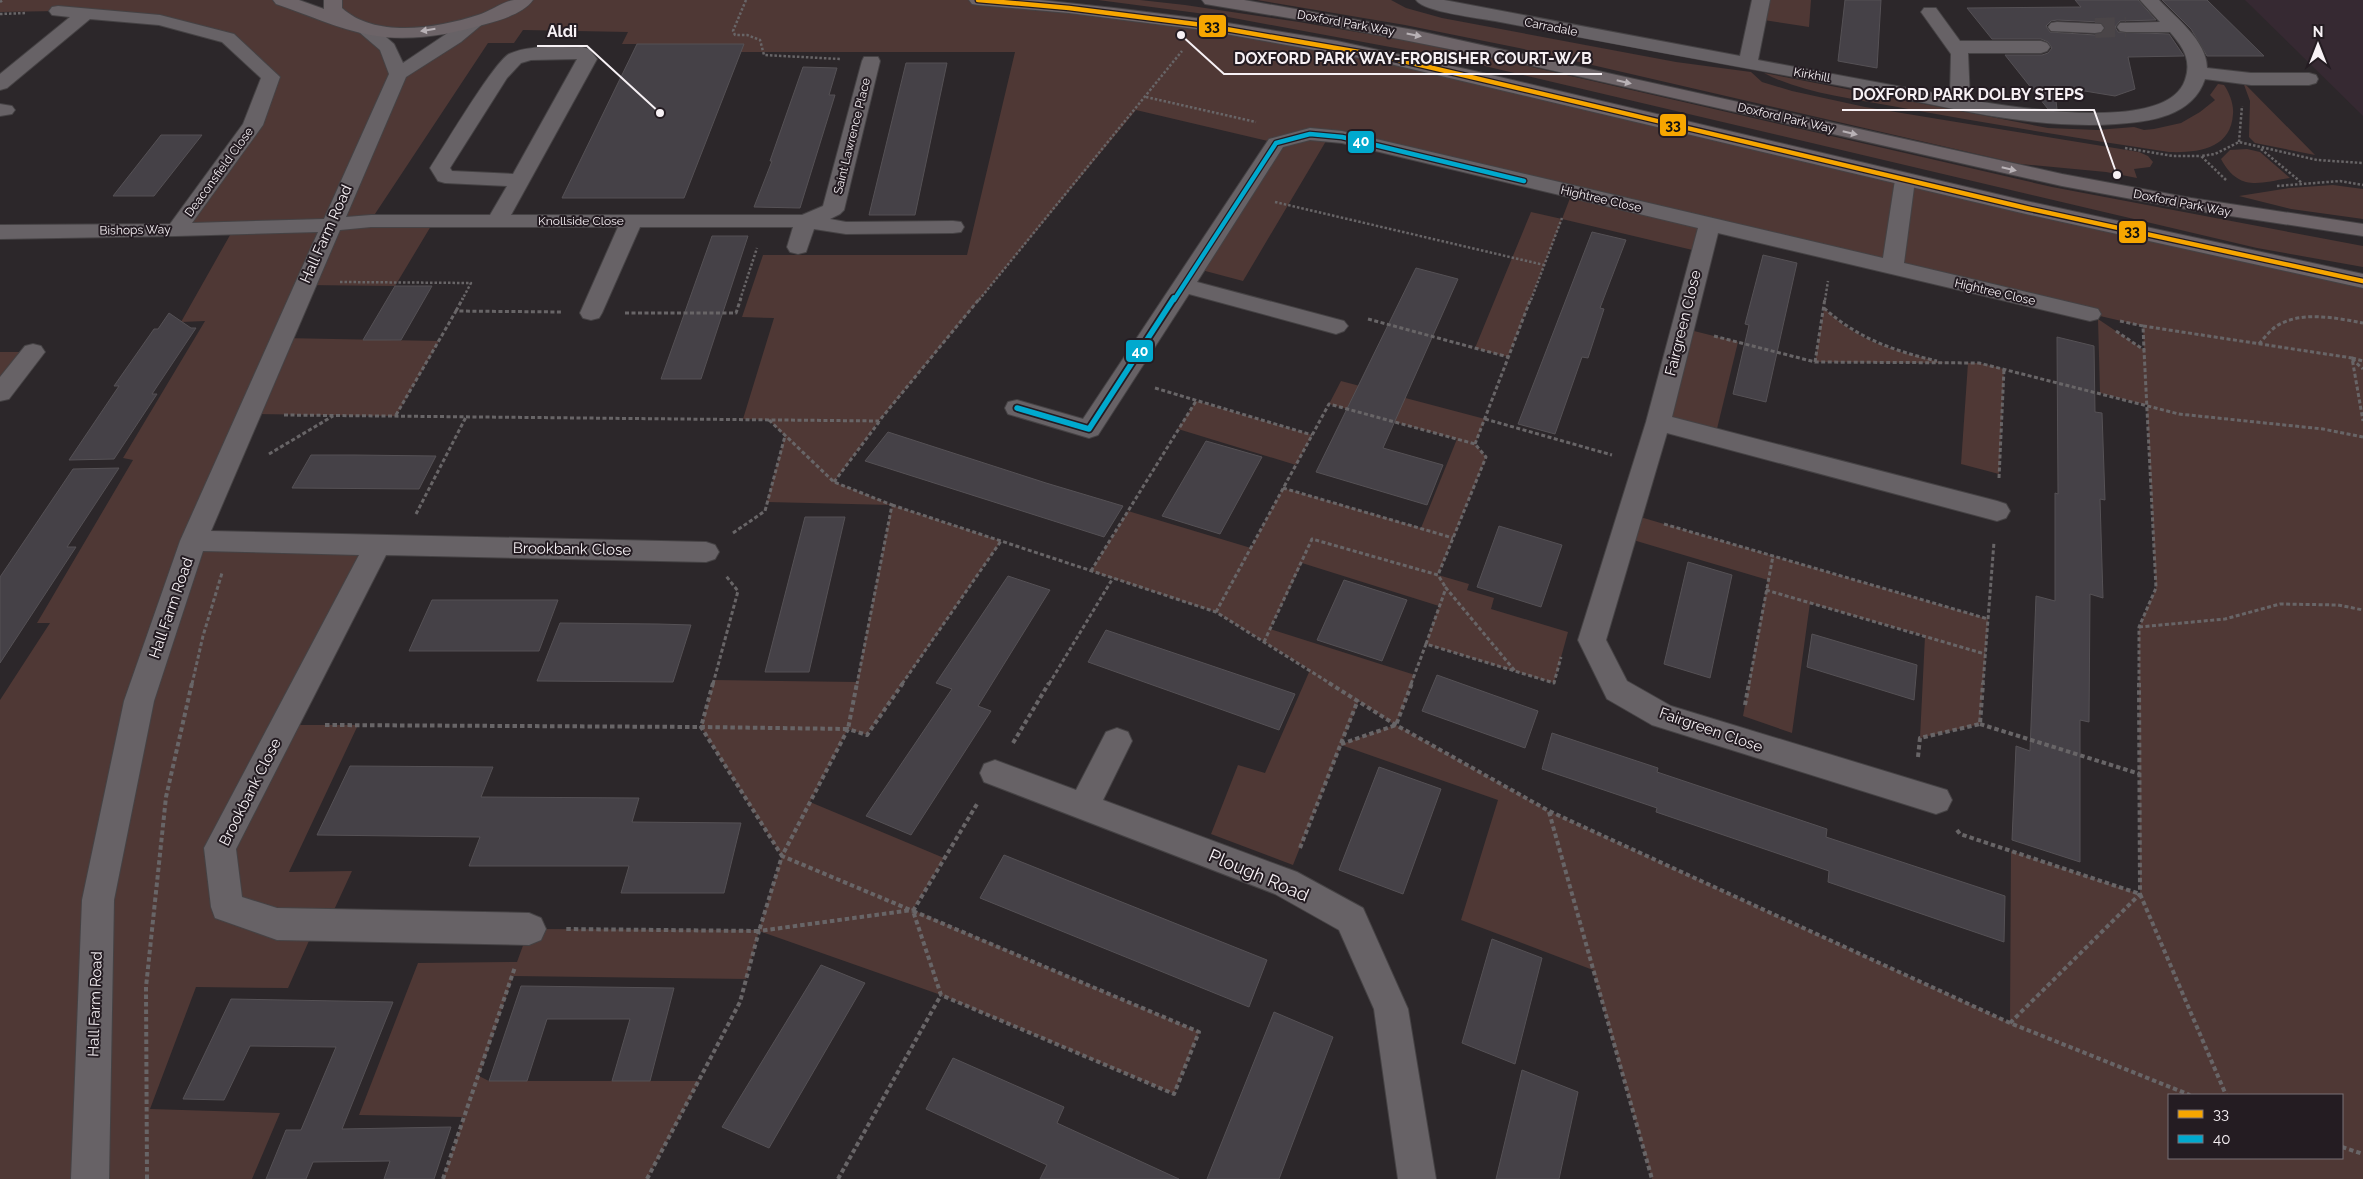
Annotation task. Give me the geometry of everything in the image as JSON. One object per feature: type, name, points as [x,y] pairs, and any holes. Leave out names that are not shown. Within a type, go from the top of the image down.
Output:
[{"type":"main road","points":[[282,0],[357,26],[386,32],[423,32],[476,22],[525,0]]},
{"type":"main road","points":[[333,0],[333,10],[357,26]]},
{"type":"main road","name":"Doxford Park Way","points":[[978,0],[1062,6],[1202,24],[1368,54],[1905,180],[2256,259],[2363,280]]},
{"type":"main road","name":"Doxford Park Way","points":[[1210,0],[1414,35],[2030,174],[2237,213],[2363,230]]},
{"type":"street","name":"Carradale","points":[[1425,0],[1444,6],[1706,56]]},
{"type":"street","points":[[1748,63],[1761,0]]},
{"type":"street","points":[[2149,0],[2175,27],[2195,53],[2197,73],[2235,77],[2309,79]]},
{"type":"street","name":"Deaconsfield Close","points":[[58,11],[160,20],[228,38],[271,77],[253,125],[176,230]]},
{"type":"street","points":[[1930,12],[1960,54],[1960,102]]},
{"type":"street","points":[[0,84],[85,14]]},
{"type":"street","points":[[357,26],[388,48],[398,74],[455,38],[476,22]]},
{"type":"street","points":[[2057,27],[2094,28]]},
{"type":"street","points":[[2126,27],[2175,27]]},
{"type":"street","points":[[1955,47],[2041,47]]},
{"type":"street","points":[[497,222],[588,59],[582,54],[529,54],[514,59],[500,75],[440,168],[445,177],[520,180]]},
{"type":"street","name":"Kirkhill","points":[[1706,56],[2028,114],[2114,118],[2146,114],[2184,98],[2192,88],[2197,73]]},
{"type":"street","name":"Saint Lawrence Place","points":[[805,221],[833,210],[871,61]]},
{"type":"street","name":"Hall Farm Road","points":[[90,1179],[98,900],[139,701],[193,541],[330,225],[398,74]]},
{"type":"street","name":"Hightree Close","points":[[1017,408],[1089,429],[1276,143],[1310,134],[1342,137],[2090,314]]},
{"type":"street","points":[[1892,268],[1905,180]]},
{"type":"street","name":"Knollside Close","points":[[330,225],[366,223],[371,221],[805,221]]},
{"type":"street","points":[[798,246],[805,221],[846,228],[953,227]]},
{"type":"street","points":[[591,312],[632,222]]},
{"type":"street","name":"Bishops Way","points":[[0,232],[176,230],[330,225]]},
{"type":"street","name":"Fairgreen Close","points":[[1709,225],[1658,422],[1592,640],[1617,690],[1662,716],[1925,797]]},
{"type":"street","points":[[1183,284],[1336,326]]},
{"type":"street","points":[[0,393],[34,352]]},
{"type":"street","points":[[1658,422],[1997,511]]},
{"type":"street","name":"Brookbank Close","points":[[193,541],[706,552]]},
{"type":"street","name":"Brookbank Close","points":[[388,546],[284,725],[220,848],[227,907],[277,924],[529,929]]},
{"type":"street","points":[[1083,806],[1118,741]]},
{"type":"street","name":"Plough Road","points":[[995,773],[1286,883],[1351,919],[1391,1009],[1417,1179]]},
{"type":"path","points":[[746,0],[733,31],[735,35],[747,35],[760,40],[764,56],[871,61]]},
{"type":"path","points":[[834,482],[879,421],[1146,97],[1202,24]]},
{"type":"path","points":[[2235,77],[2243,109],[2239,142]]},
{"type":"path","points":[[1146,97],[1310,134]]},
{"type":"path","points":[[2232,185],[2201,156],[2215,154],[2239,142],[2317,160],[2363,163]]},
{"type":"path","points":[[2260,148],[2302,184]]},
{"type":"path","points":[[1475,444],[1572,192]]},
{"type":"path","points":[[1242,194],[1544,265]]},
{"type":"path","points":[[456,311],[736,312],[766,221]]},
{"type":"path","points":[[335,291],[366,223]]},
{"type":"path","points":[[1815,362],[1833,254]]},
{"type":"path","points":[[339,282],[471,284],[396,416]]},
{"type":"path","points":[[1824,308],[1840,324],[1859,336],[1896,352],[1945,363]]},
{"type":"path","points":[[2090,314],[2143,326],[2363,361]]},
{"type":"path","points":[[2090,314],[2144,350]]},
{"type":"path","points":[[2259,344],[2278,325],[2304,316],[2337,318],[2363,323]]},
{"type":"path","points":[[1336,326],[1364,318],[1508,357]]},
{"type":"path","points":[[2143,326],[2156,588],[2139,627],[2140,894],[2226,1094]]},
{"type":"path","points":[[1682,328],[1815,362],[1979,363],[2147,404],[2179,414],[2323,430],[2363,437]]},
{"type":"path","points":[[2352,358],[2363,369]]},
{"type":"path","points":[[2352,358],[2363,421]]},
{"type":"path","points":[[1980,724],[1997,511],[2004,369]]},
{"type":"path","points":[[1122,379],[1312,435]]},
{"type":"path","points":[[1091,571],[1196,401]]},
{"type":"path","points":[[1216,612],[1329,404],[1475,444],[1486,457],[1438,575]]},
{"type":"path","points":[[284,406],[280,415],[879,421]]},
{"type":"path","points":[[268,448],[264,457],[334,415]]},
{"type":"path","points":[[388,546],[466,417]]},
{"type":"path","points":[[768,420],[834,482],[892,504],[1216,612],[1396,725],[1549,811],[2010,1023],[2188,1094]]},
{"type":"path","points":[[1485,420],[1645,465]]},
{"type":"path","points":[[786,436],[764,511],[706,552],[738,591],[701,727],[782,856],[1199,1032],[1174,1094],[941,995]]},
{"type":"path","points":[[1283,488],[1453,538]]},
{"type":"path","points":[[647,1179],[740,1002],[759,930],[782,856],[848,729],[892,504]]},
{"type":"path","points":[[1630,514],[1988,620]]},
{"type":"path","points":[[1264,642],[1312,539],[1438,575],[1446,588],[1516,671]]},
{"type":"path","points":[[284,725],[848,729],[867,735],[1001,541]]},
{"type":"path","points":[[147,1179],[146,987],[166,797],[203,636],[232,542]]},
{"type":"path","points":[[1738,740],[1773,556]]},
{"type":"path","points":[[1396,725],[1446,588]]},
{"type":"path","points":[[1766,590],[1985,654]]},
{"type":"path","points":[[2139,627],[2225,620],[2280,604],[2338,604],[2363,610]]},
{"type":"path","points":[[1426,644],[1554,683],[1568,632],[1592,640]]},
{"type":"path","points":[[1286,883],[1358,700]]},
{"type":"path","points":[[2140,774],[1980,724],[1920,738],[1925,797],[1960,834],[2140,894]]},
{"type":"path","points":[[1341,744],[1396,725]]},
{"type":"path","points":[[1549,811],[1652,1179]]},
{"type":"path","points":[[2010,1023],[2140,894]]},
{"type":"path","points":[[443,1179],[529,929],[759,930],[913,910]]},
{"type":"path","points":[[838,1179],[941,995],[913,910]]},
{"type":"path","points":[[2343,1147],[2363,1154]]},
{"type":"shaded area","points":[[0,0],[282,0],[347,22],[333,0],[978,0],[1339,48],[2363,281],[2363,1179],[1652,1179],[1593,970],[1461,920],[1498,800],[1341,745],[1293,865],[1211,834],[1238,765],[1265,773],[1310,670],[1216,612],[1091,571],[1128,511],[1251,548],[1283,488],[1421,528],[1457,439],[1329,404],[1341,381],[1485,419],[1475,444],[1486,457],[1438,575],[1469,584],[1467,590],[1494,598],[1491,609],[1568,632],[1554,683],[1426,644],[1439,606],[1302,563],[1270,629],[1415,675],[1396,725],[1549,811],[2010,1023],[2011,851],[2140,894],[2139,627],[2156,588],[2147,405],[2100,393],[2098,319],[2144,350],[2143,326],[1709,225],[1701,252],[1562,219],[1572,193],[1329,136],[1243,281],[1194,268],[1276,143],[1136,110],[879,421],[834,482],[892,505],[767,502],[785,436],[769,420],[743,419],[774,318],[742,317],[763,255],[967,255],[1015,52],[740,52],[743,44],[622,44],[628,32],[523,30],[514,43],[488,43],[371,220],[434,221],[395,286],[304,285],[282,338],[439,341],[396,416],[248,414],[193,541],[377,546],[285,725],[358,725],[289,872],[352,871],[327,925],[316,925],[288,988],[196,987],[150,1109],[280,1113],[252,1179],[0,1179],[0,700],[50,623],[37,623],[133,460],[123,458],[205,321],[181,322],[234,228],[176,230],[253,125],[271,77],[228,38],[160,20],[58,11],[0,12]],"holes":[[[474,22],[398,74],[366,28],[423,32]],[[1359,701],[1395,725],[1341,744]]]},
{"type":"shaded area","points":[[1098,0],[1140,0],[1299,22],[1408,41],[1523,65],[2052,187],[2363,246],[2363,267],[2257,248],[1455,59],[1228,17]]},
{"type":"shaded area","points":[[1257,0],[1391,0],[1406,8],[1442,18],[1676,62],[1751,72],[1762,82],[1792,91],[1865,107],[2139,152],[2148,156],[2153,162],[2150,167],[2134,169],[2137,178],[2106,172],[2020,164],[1519,48],[1405,25]]},
{"type":"shaded area","points":[[1761,0],[1811,0],[1809,27],[1757,19]]},
{"type":"shaded area","points":[[2245,0],[2363,0],[2363,116]]},
{"type":"shaded area","points":[[1764,73],[2048,128],[2097,130],[2134,127],[2144,130],[2181,123],[2200,112],[2215,100],[2210,95],[2218,84],[2224,85],[2228,91],[2232,102],[2233,114],[2231,126],[2220,142],[2201,150],[2169,152],[2065,136],[1843,97],[1810,90]]},
{"type":"shaded area","points":[[2243,82],[2315,155],[2255,143],[2249,137],[2250,101]]},
{"type":"shaded area","points":[[2247,149],[2260,152],[2290,178],[2251,183],[2235,177],[2221,159],[2230,150]]},
{"type":"shaded area","points":[[2333,185],[2363,189],[2363,219],[2291,209],[2239,196],[2289,188]]},
{"type":"shaded area","points":[[1531,212],[1562,219],[1508,357],[1475,348]]},
{"type":"shaded area","points":[[1824,308],[1837,320],[1865,338],[1911,355],[1945,363],[1815,362]]},
{"type":"shaded area","points":[[1682,328],[1738,342],[1715,437],[1658,422]]},
{"type":"shaded area","points":[[0,352],[33,352],[0,393]]},
{"type":"shaded area","points":[[1968,363],[1979,363],[2004,369],[1999,474],[1961,464]]},
{"type":"shaded area","points":[[1196,401],[1312,435],[1296,465],[1178,429]]},
{"type":"shaded area","points":[[892,505],[1001,541],[867,735],[848,729],[810,802],[944,858],[913,910],[1199,1032],[1174,1094],[941,995],[759,931],[746,979],[513,976],[479,1076],[489,1081],[699,1081],[647,1179],[443,1179],[464,1117],[359,1115],[418,963],[517,962],[529,929],[759,930],[782,856],[701,727],[714,680],[857,682]]},
{"type":"shaded area","points":[[1630,514],[1988,619],[1980,724],[1920,738],[1925,636],[1810,603],[1792,733],[1743,716],[1768,580],[1623,537]]},
{"type":"building","points":[[1845,0],[1881,0],[1877,68],[1838,61]]},
{"type":"building","points":[[2075,0],[2138,0],[2156,20],[2120,21],[2115,27],[2118,32],[2169,34],[2184,56],[2128,57],[2135,89],[2115,96],[2054,86],[2057,109],[2048,109],[2005,55],[2042,55],[2048,53],[2052,48],[2048,42],[2041,39],[1992,39],[1967,8],[2081,7]],"holes":[[[2057,20],[2101,22],[2106,28],[2102,33],[2095,35],[2050,32],[2046,26],[2051,21]]]},
{"type":"building","points":[[2162,0],[2207,0],[2264,56],[2207,56],[2191,29]]},
{"type":"building","points":[[637,44],[744,44],[684,198],[562,198]]},
{"type":"building","points":[[906,63],[947,63],[915,215],[869,215]]},
{"type":"building","points":[[803,67],[837,68],[829,95],[835,95],[800,208],[754,207],[772,161],[770,161]]},
{"type":"building","points":[[161,135],[202,135],[154,196],[113,196]]},
{"type":"building","points":[[1592,232],[1626,240],[1600,308],[1604,309],[1588,358],[1582,357],[1555,434],[1518,424]]},
{"type":"building","points":[[712,236],[748,236],[701,379],[661,379]]},
{"type":"building","points":[[1763,255],[1797,263],[1766,402],[1733,394],[1749,325],[1745,324]]},
{"type":"building","points":[[1416,268],[1458,279],[1383,448],[1443,465],[1427,505],[1316,472]]},
{"type":"building","points":[[395,286],[432,286],[401,340],[363,340]]},
{"type":"building","points":[[169,313],[191,328],[196,328],[152,394],[157,394],[114,459],[69,460],[119,386],[114,386],[154,329],[158,329]]},
{"type":"building","points":[[2057,337],[2094,346],[2095,412],[2102,413],[2105,500],[2100,499],[2103,598],[2090,594],[2089,722],[2080,720],[2080,862],[2012,840],[2016,746],[2030,751],[2036,596],[2055,601],[2055,493],[2058,494]]},
{"type":"building","points":[[888,432],[1123,506],[1104,537],[865,461]]},
{"type":"building","points":[[1206,441],[1262,457],[1220,534],[1162,516]]},
{"type":"building","points":[[311,455],[436,456],[419,489],[292,488]]},
{"type":"building","points":[[119,468],[67,547],[76,547],[0,663],[0,577],[73,469]]},
{"type":"building","points":[[805,517],[845,517],[809,672],[765,672]]},
{"type":"building","points":[[1499,526],[1562,545],[1541,607],[1477,587]]},
{"type":"building","points":[[1688,562],[1732,575],[1710,678],[1664,664]]},
{"type":"building","points":[[1008,576],[1050,590],[978,706],[991,711],[911,835],[866,816],[952,689],[936,683]]},
{"type":"building","points":[[1344,580],[1407,600],[1382,661],[1317,640]]},
{"type":"building","points":[[432,600],[558,600],[539,651],[409,651]]},
{"type":"building","points":[[560,623],[691,625],[673,682],[537,681]]},
{"type":"building","points":[[1106,630],[1295,694],[1279,730],[1088,662]]},
{"type":"building","points":[[1812,634],[1917,665],[1914,700],[1807,667]]},
{"type":"building","points":[[1437,675],[1538,711],[1525,748],[1422,711]]},
{"type":"building","points":[[1552,733],[1658,768],[1657,772],[1827,829],[1826,837],[2005,896],[2004,942],[1828,882],[1829,871],[1656,812],[1657,808],[1542,769]]},
{"type":"building","points":[[350,766],[493,767],[481,797],[639,798],[632,822],[741,823],[724,893],[621,893],[629,866],[469,866],[480,837],[317,835]]},
{"type":"building","points":[[1379,767],[1441,789],[1403,894],[1339,870]]},
{"type":"building","points":[[1004,855],[1267,960],[1249,1007],[980,898]]},
{"type":"building","points":[[1492,939],[1542,958],[1515,1064],[1462,1043]]},
{"type":"building","points":[[821,965],[865,983],[769,1148],[722,1127]]},
{"type":"building","points":[[521,986],[674,988],[650,1081],[612,1081],[630,1019],[547,1019],[527,1081],[489,1081]]},
{"type":"building","points":[[231,999],[393,1002],[342,1129],[451,1127],[434,1179],[384,1179],[390,1161],[313,1162],[306,1179],[266,1179],[286,1130],[301,1130],[336,1047],[250,1046],[224,1100],[183,1099]]},
{"type":"building","points":[[1274,1012],[1333,1037],[1279,1179],[1207,1179]]},
{"type":"building","points":[[953,1058],[1064,1107],[1057,1123],[1179,1179],[1040,1179],[1047,1165],[926,1109]]},
{"type":"building","points":[[1522,1070],[1578,1092],[1559,1179],[1496,1179]]},
{"type":"tunnel","points":[[2095,28],[2126,27]]},
{"type":"transit line","name":"33","points":[[978,0],[1069,8],[1203,25],[1293,39],[1382,56],[2026,208],[2363,281]]},
{"type":"transit line","name":"40","points":[[1017,408],[1089,429],[1276,143],[1310,134],[1342,137],[1524,181]]},
{"type":"place","name":"DOXFORD PARK WAY-FROBISHER COURT-W/B","points":[[1181,35]]},
{"type":"place","name":"Aldi","points":[[660,113]]},
{"type":"place","name":"DOXFORD PARK DOLBY STEPS","points":[[2117,175]]}]
